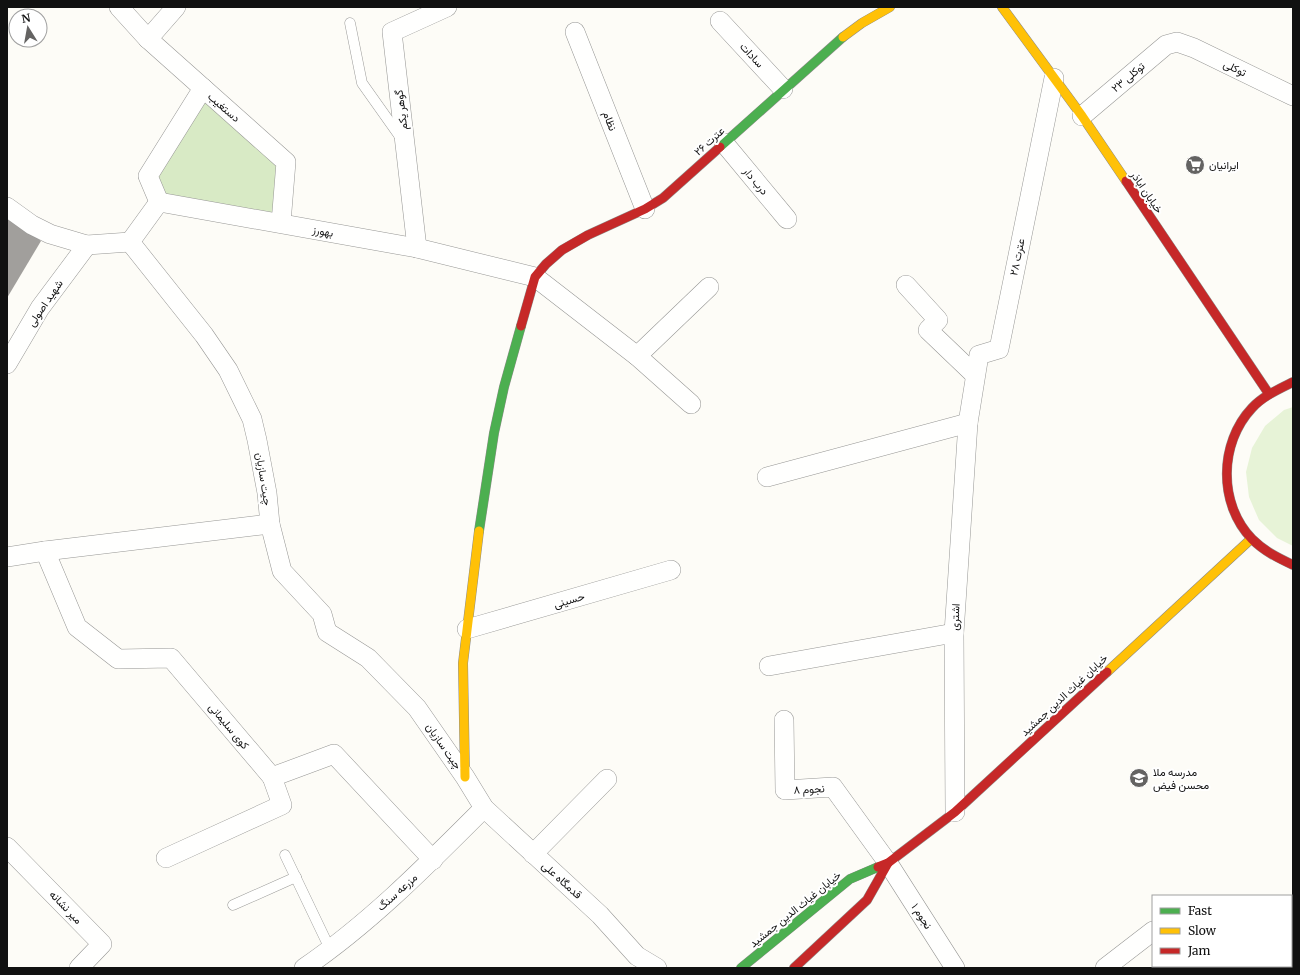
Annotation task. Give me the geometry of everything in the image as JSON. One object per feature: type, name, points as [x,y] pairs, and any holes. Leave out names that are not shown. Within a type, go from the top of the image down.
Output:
[{"type":"main road","name":"عترت ۲۶","points":[[535,277],[546,264],[562,250],[588,235],[645,209],[663,198],[850,30],[890,7]]},
{"type":"main road","name":"خیابان اباذر","points":[[1002,7],[1082,116],[1269,394]]},
{"type":"main road","points":[[465,777],[463,663],[476,552],[494,433],[504,387],[535,277]]},
{"type":"main road","points":[[1293,382],[1269,394],[1248,412],[1234,436],[1227,463],[1227,490],[1236,516],[1251,539],[1273,557],[1293,565]]},
{"type":"main road","name":"خیابان غیاث الدین جمشید","points":[[741,968],[850,879],[888,863],[955,812],[1251,539]]},
{"type":"main road","name":"خیابان غیاث الدین جمشید","points":[[794,968],[867,900],[888,863]]},
{"type":"street","name":"دستغیب","points":[[119,7],[148,39],[286,162],[281,223]]},
{"type":"street","points":[[148,39],[176,7]]},
{"type":"street","name":"گوهر یکم","points":[[417,248],[392,32],[447,7]]},
{"type":"street","name":"سادات","points":[[720,21],[783,89]]},
{"type":"street","name":"نظام","points":[[575,32],[645,209]]},
{"type":"street","name":"توکلی","points":[[1177,42],[1194,48],[1293,96]]},
{"type":"street","name":"توکلی ۲۳","points":[[1082,116],[1166,45],[1177,42]]},
{"type":"street","name":"عترت ۲۸","points":[[968,423],[979,355],[999,349],[1054,78]]},
{"type":"street","points":[[7,207],[32,225],[50,234],[87,245],[130,242],[159,202],[148,176],[203,88]]},
{"type":"street","name":"درب دار","points":[[724,144],[787,219]]},
{"type":"street","name":"بهورز","points":[[159,202],[417,248],[535,277]]},
{"type":"street","name":"چیت سازیان","points":[[130,242],[204,335],[228,370],[252,419],[258,440],[267,493],[270,524],[282,571],[322,614],[327,632],[368,658],[417,708],[465,777],[484,808]]},
{"type":"street","name":"شهید اصولی","points":[[7,364],[40,308],[87,245]]},
{"type":"street","points":[[535,277],[637,356],[691,404]]},
{"type":"street","points":[[906,284],[938,320],[928,330],[975,375]]},
{"type":"street","points":[[637,356],[709,287]]},
{"type":"street","points":[[767,477],[968,423]]},
{"type":"street","name":"اشتری","points":[[955,812],[954,633],[968,423]]},
{"type":"street","points":[[7,557],[45,551],[270,524]]},
{"type":"street","name":"کوی سلیمانی","points":[[45,551],[77,627],[118,659],[171,658],[272,777]]},
{"type":"street","name":"حسینی","points":[[467,629],[671,570]]},
{"type":"street","points":[[770,666],[954,633]]},
{"type":"street","name":"نجوم ۸","points":[[784,720],[786,790],[833,787],[888,863]]},
{"type":"street","points":[[166,858],[282,805],[272,777],[334,754],[433,860]]},
{"type":"street","points":[[533,854],[607,779]]},
{"type":"street","name":"قدمگاه علی","points":[[484,808],[600,915],[639,964],[657,968]]},
{"type":"street","name":"مزرعه سنگ","points":[[304,968],[377,911],[433,860],[484,808]]},
{"type":"street","name":"میر نشانه","points":[[7,847],[102,944],[79,968]]},
{"type":"street","name":"نجوم ۱","points":[[888,863],[955,968]]},
{"type":"street","points":[[1105,968],[1152,933]]},
{"type":"lane","points":[[350,24],[362,83],[406,144]]},
{"type":"lane","points":[[285,855],[330,949]]},
{"type":"lane","points":[[233,905],[296,877]]},
{"type":"green space","points":[[203,88],[286,162],[281,223],[159,202],[148,176]]},
{"type":"green space","points":[[1293,407],[1293,546],[1277,538],[1259,520],[1249,497],[1246,472],[1252,448],[1265,426],[1284,410]]},
{"type":"building","points":[[7,214],[41,241],[7,298]]},
{"type":"traffic: fast","points":[[720,147],[843,37]]},
{"type":"traffic: fast","points":[[479,531],[494,433],[504,387],[521,326]]},
{"type":"traffic: fast","points":[[741,968],[850,879],[878,867]]},
{"type":"traffic: slow","points":[[843,37],[862,23],[890,7]]},
{"type":"traffic: slow","points":[[1002,7],[1082,116],[1126,181]]},
{"type":"traffic: slow","points":[[465,777],[463,663],[479,531]]},
{"type":"traffic: slow","points":[[1107,672],[1251,539]]},
{"type":"traffic: jam","points":[[521,326],[535,277],[546,264],[562,250],[588,235],[645,209],[663,198],[720,147]]},
{"type":"traffic: jam","points":[[1126,181],[1269,394]]},
{"type":"traffic: jam","points":[[1293,382],[1261,400],[1252,408],[1241,422],[1233,438],[1227,474],[1228,491],[1233,509],[1241,525],[1252,539],[1266,551],[1293,565]]},
{"type":"traffic: jam","points":[[878,867],[888,863],[955,812],[1107,672]]},
{"type":"traffic: jam","points":[[794,968],[867,900],[888,863]]},
{"type":"place","name":"ایرانیان","points":[[1195,165]]},
{"type":"place","name":"مدرسه ملا محسن فیض","points":[[1139,778]]}]
